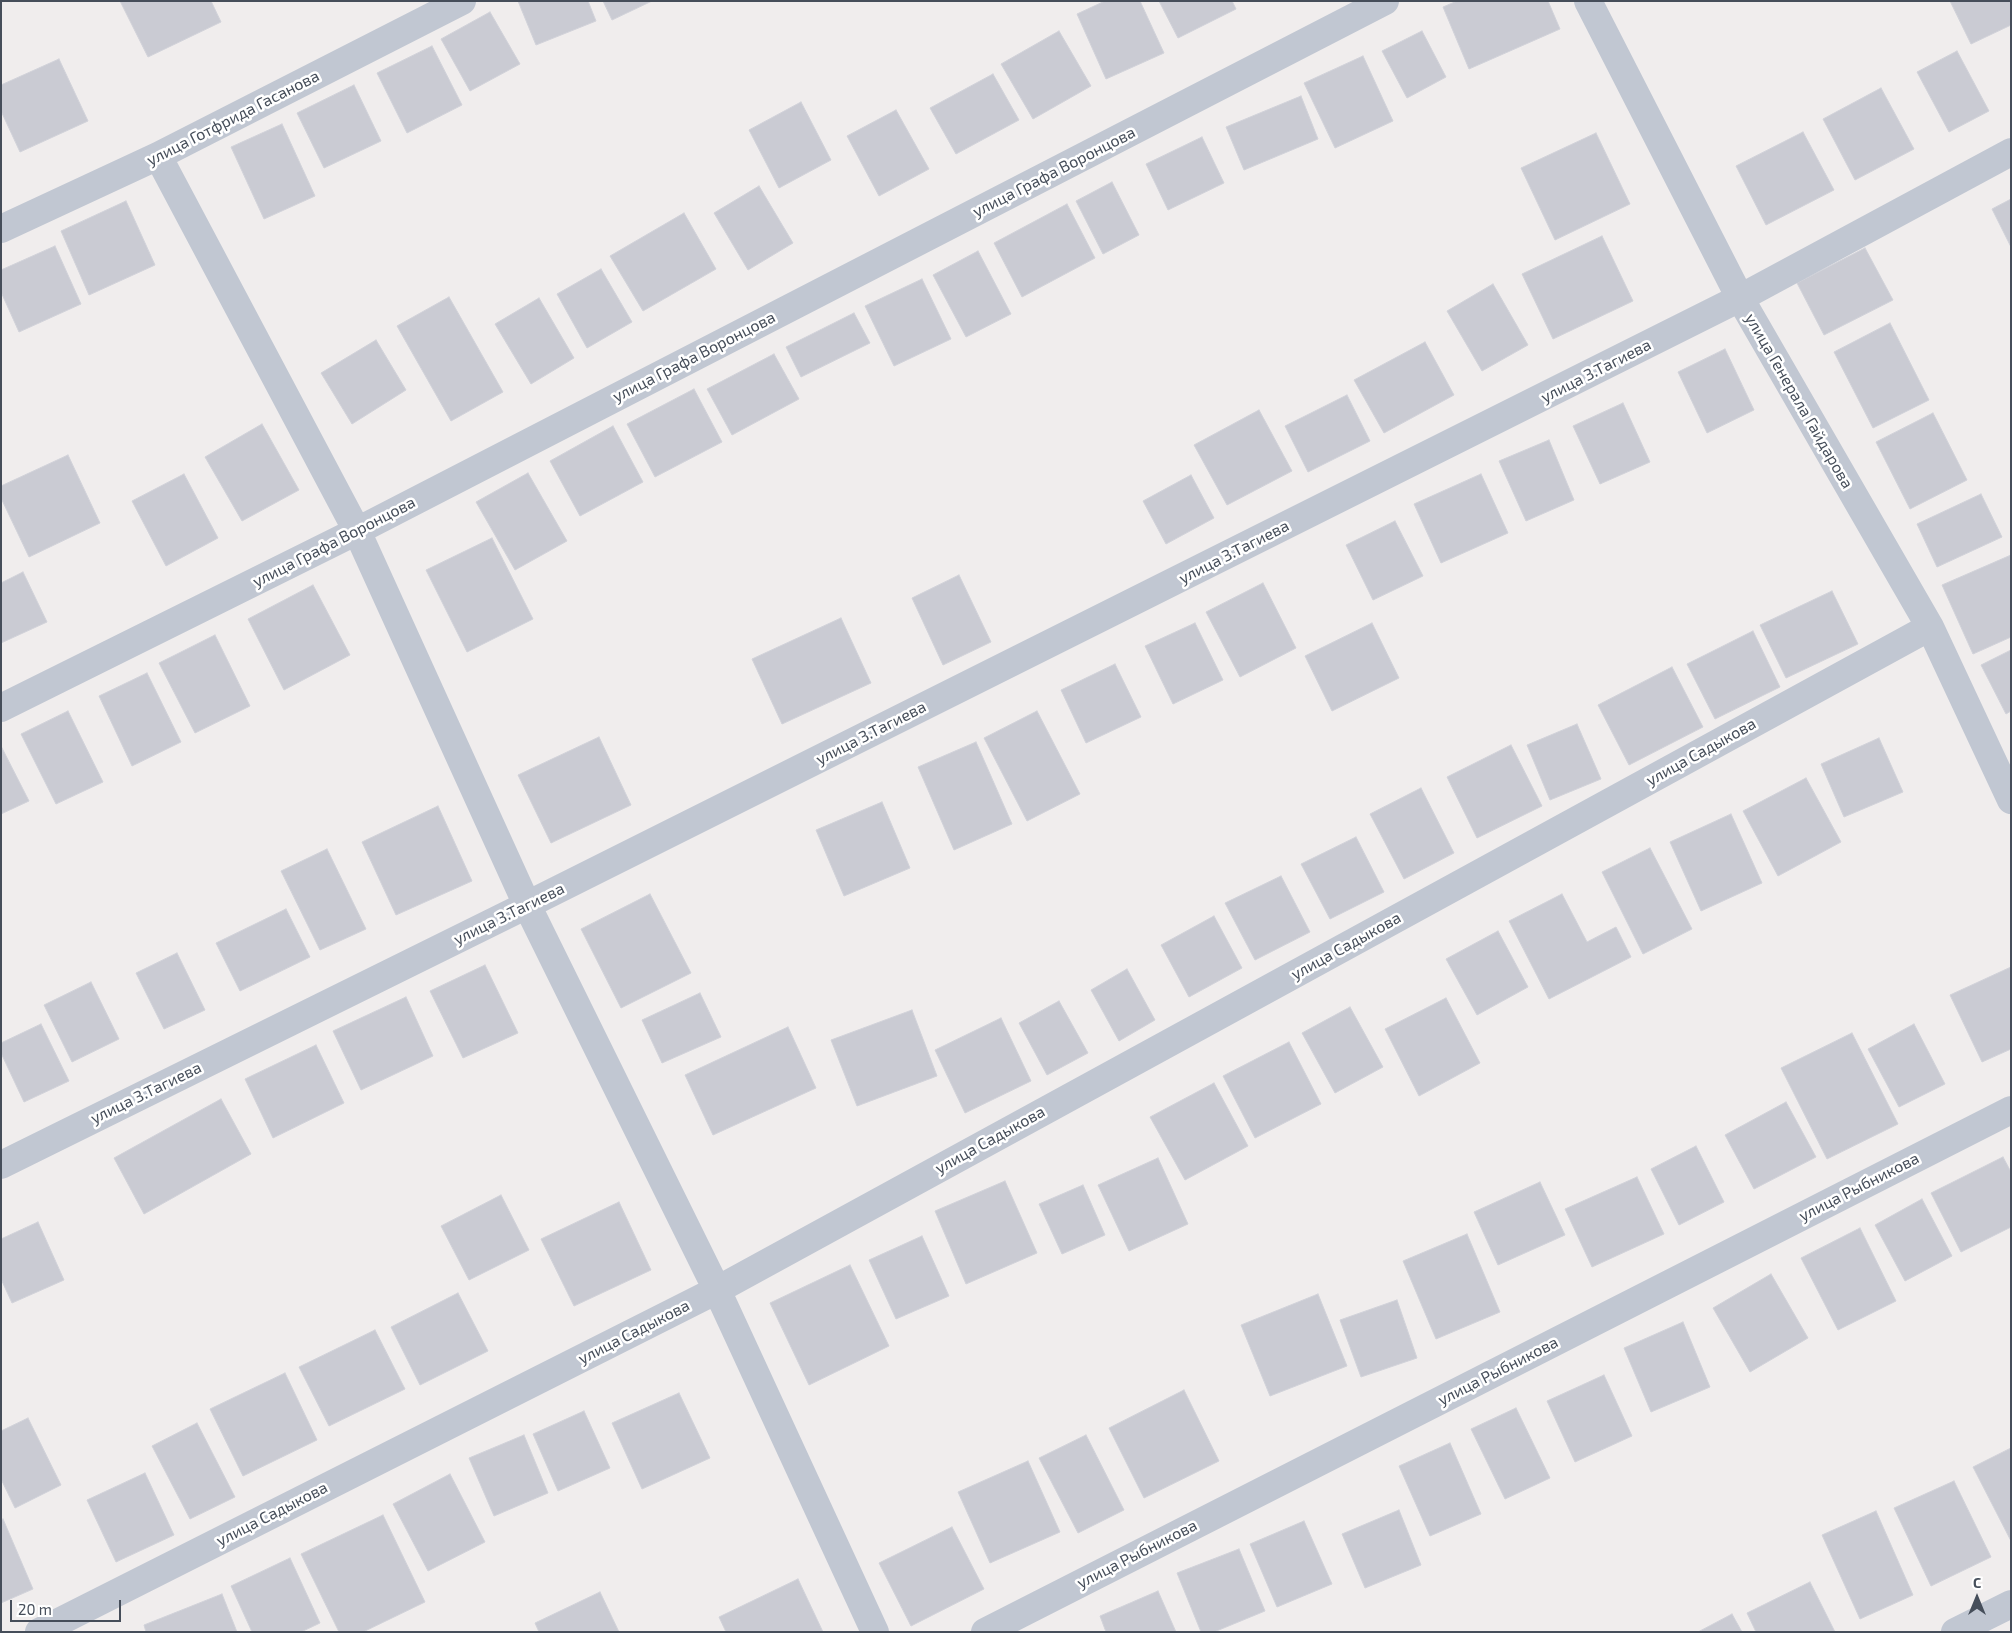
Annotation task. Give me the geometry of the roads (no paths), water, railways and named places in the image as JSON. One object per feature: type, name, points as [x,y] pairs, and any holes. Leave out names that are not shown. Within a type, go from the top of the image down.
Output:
[{"type":"street","name":"улица Готфрида Гасанова","points":[[1,229],[158,156],[462,1]]},
{"type":"street","name":"улица Графа Воронцова","points":[[1,708],[357,531],[1385,1]]},
{"type":"street","name":"улица Генерала Гайдарова","points":[[1588,1],[1740,298],[1930,626],[2011,800]]},
{"type":"street","name":"улица З.Тагиева","points":[[1,1165],[527,905],[1740,298],[2011,152]]},
{"type":"street","points":[[158,156],[357,531],[527,905],[717,1290],[875,1632]]},
{"type":"street","name":"улица Садыкова","points":[[39,1632],[717,1290],[1930,626]]},
{"type":"street","name":"улица Рыбникова","points":[[985,1632],[2011,1110]]},
{"type":"street","points":[[1955,1632],[2011,1604]]}]
